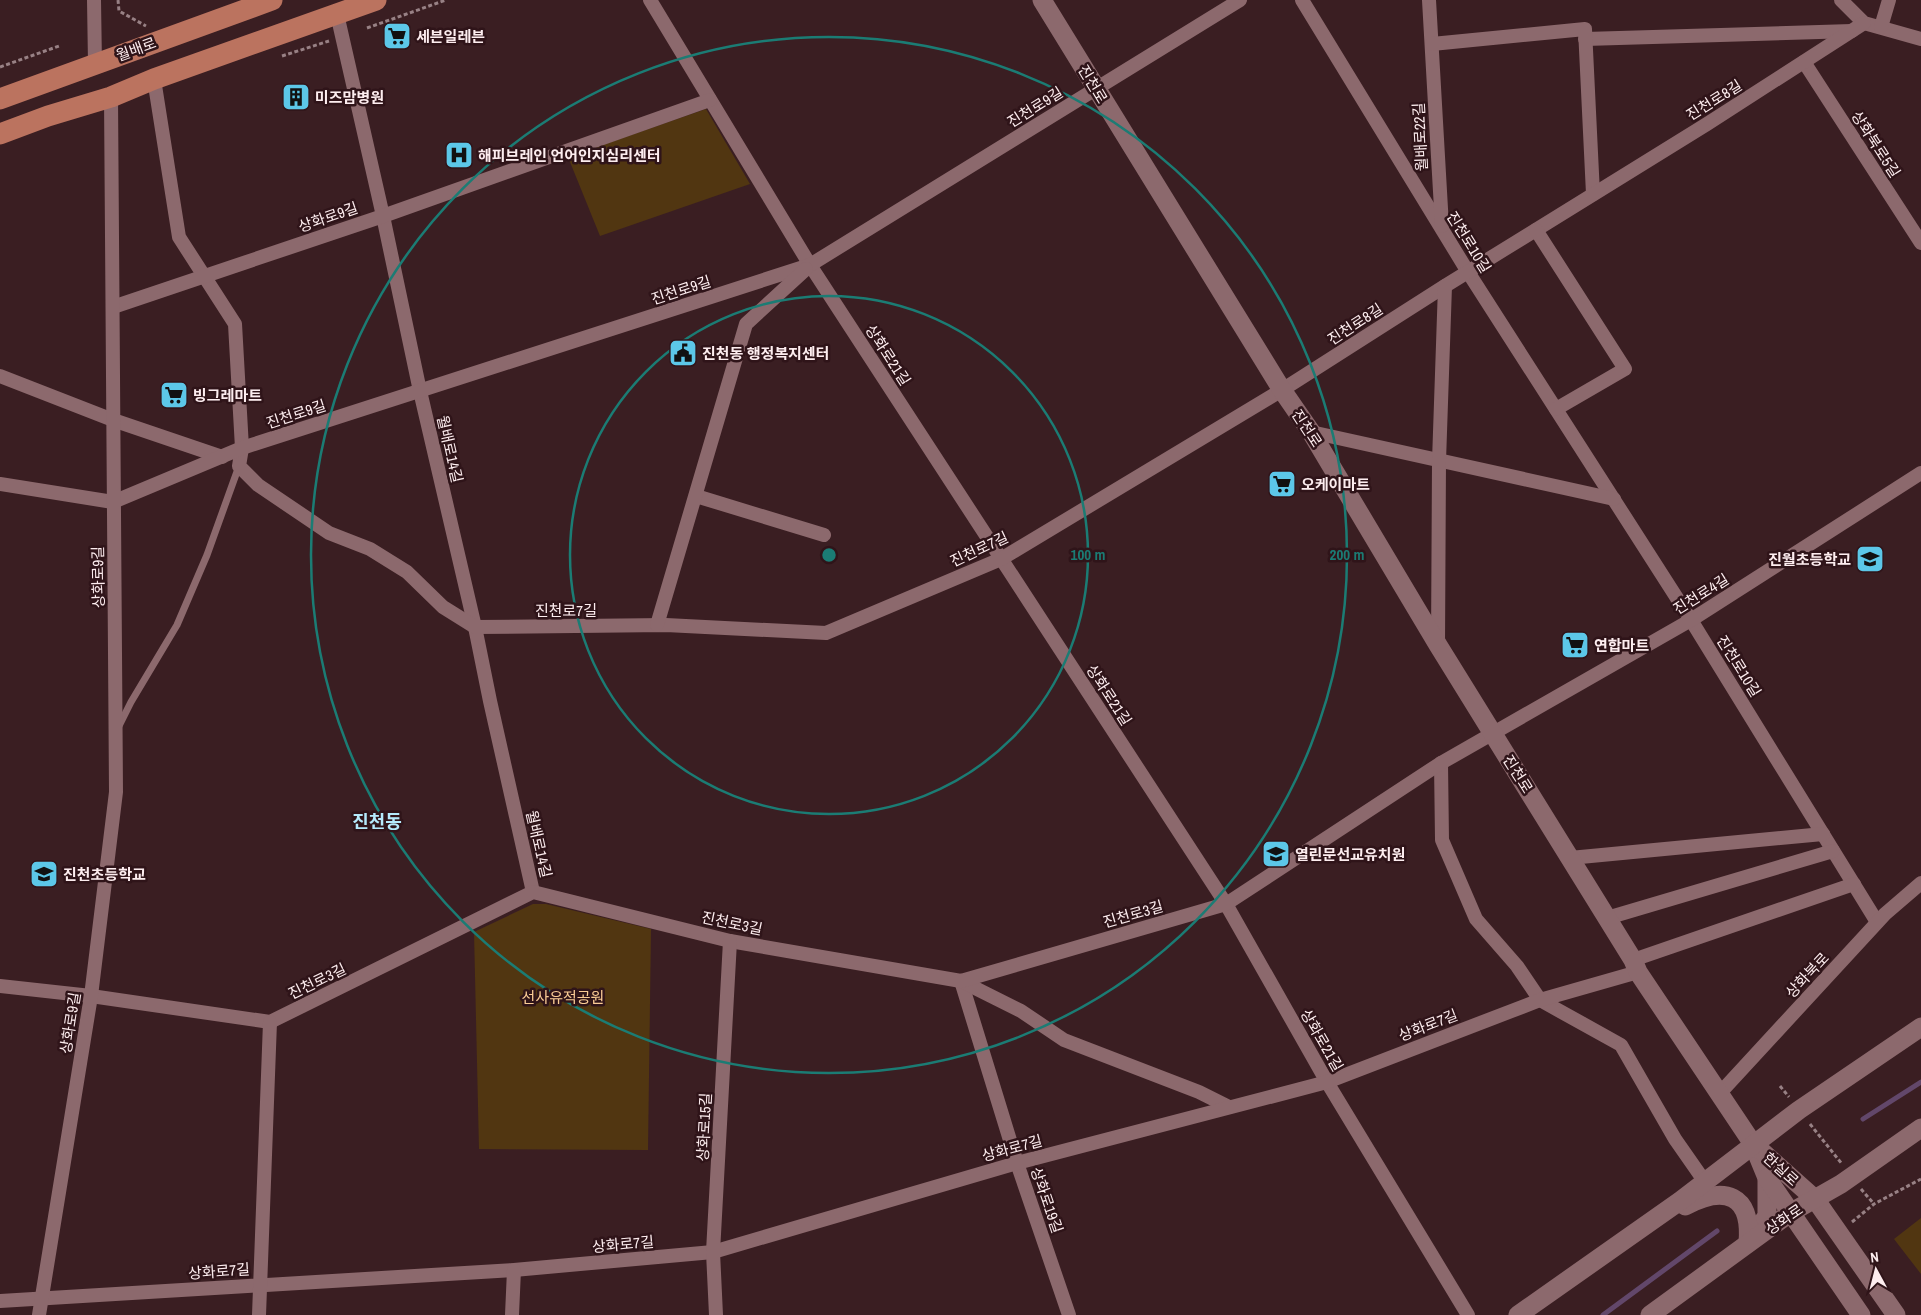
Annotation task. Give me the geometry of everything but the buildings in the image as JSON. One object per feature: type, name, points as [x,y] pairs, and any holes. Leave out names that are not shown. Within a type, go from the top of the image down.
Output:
[{"type":"main road","name":"월배로","points":[[0,99],[272,0]]},
{"type":"main road","points":[[0,134],[48,116],[111,97],[154,79],[376,0]]},
{"type":"main road","name":"진천로","points":[[1042,0],[1282,390],[1310,432],[1636,966],[1753,1144]]},
{"type":"main road","points":[[1518,1315],[1656,1218],[1799,1110],[1921,1027]]},
{"type":"main road","name":"상화로","points":[[1650,1315],[1790,1212],[1852,1177],[1921,1128]]},
{"type":"main road","points":[[1748,1244],[1767,1216],[1767,1178],[1753,1144]]},
{"type":"main road","name":"한실로","points":[[1753,1144],[1815,1199],[1896,1315]]},
{"type":"main road","name":"한실로","points":[[1767,1178],[1861,1315]]},
{"type":"main road","points":[[1656,1218],[1712,1195],[1728,1195],[1740,1205],[1747,1218],[1748,1244]]},
{"type":"street","points":[[94,0],[95,64]]},
{"type":"street","name":"상화로21길","points":[[650,0],[810,265],[1226,904],[1327,1082],[1468,1315]]},
{"type":"street","points":[[1096,88],[1240,0]]},
{"type":"street","name":"진천로10길","points":[[1302,0],[1468,272],[1691,620],[1877,922]]},
{"type":"street","name":"월배로22길","points":[[1429,0],[1442,229]]},
{"type":"street","points":[[1842,0],[1864,22],[1921,39]]},
{"type":"street","points":[[1881,27],[1889,0]]},
{"type":"street","name":"월배로14길","points":[[337,14],[533,892]]},
{"type":"street","name":"진천로8길","points":[[1282,390],[1804,62],[1864,22]]},
{"type":"street","points":[[1432,44],[1585,34],[1852,31]]},
{"type":"street","points":[[1585,34],[1593,194]]},
{"type":"street","name":"상화북로5길","points":[[1804,62],[1921,244]]},
{"type":"street","points":[[154,79],[179,237],[235,324],[242,448],[239,466],[258,485],[329,533],[370,549],[407,572],[443,607],[475,627]]},
{"type":"street","name":"진천로9길","points":[[113,502],[242,448],[810,265],[1096,88]]},
{"type":"street","name":"상화로9길","points":[[39,1315],[92,996],[116,792],[111,97]]},
{"type":"street","points":[[383,216],[710,100]]},
{"type":"street","name":"상화로9길","points":[[113,307],[383,216]]},
{"type":"street","points":[[1536,230],[1625,369],[1556,409]]},
{"type":"street","points":[[657,625],[746,324],[810,265]]},
{"type":"street","points":[[1438,644],[1439,461],[1445,286]]},
{"type":"street","points":[[0,376],[113,420],[222,457]]},
{"type":"street","name":"진천로7길","points":[[475,627],[657,625],[826,633],[1002,559],[1282,390]]},
{"type":"street","points":[[1310,432],[1614,499]]},
{"type":"street","name":"진천로4길","points":[[1493,734],[1691,620],[1921,473]]},
{"type":"street","points":[[0,484],[113,502]]},
{"type":"street","points":[[696,496],[824,535]]},
{"type":"street","name":"진천로3길","points":[[270,1022],[533,892],[730,941],[961,981],[1226,904],[1441,763],[1493,734]]},
{"type":"street","points":[[1441,763],[1442,840],[1476,919],[1517,966],[1540,1000],[1621,1045],[1675,1139],[1705,1182]]},
{"type":"street","points":[[1570,858],[1823,834]]},
{"type":"street","points":[[1607,918],[1833,851]]},
{"type":"street","name":"상화북로","points":[[1720,1093],[1877,922],[1921,883]]},
{"type":"street","points":[[1636,966],[1854,884]]},
{"type":"street","name":"상화로15길","points":[[716,1315],[713,1252],[730,941]]},
{"type":"street","name":"상화로7길","points":[[0,1301],[514,1270],[713,1252],[1017,1163],[1327,1082],[1540,1000],[1636,966]]},
{"type":"street","points":[[961,981],[1021,1010],[1064,1040],[1198,1092],[1229,1107]]},
{"type":"street","name":"상화로19길","points":[[961,981],[1017,1163],[1069,1315]]},
{"type":"street","points":[[0,986],[92,996],[270,1022],[259,1315]]},
{"type":"street","points":[[512,1315],[514,1270]]},
{"type":"lane","name":"상화로9길","points":[[115,734],[131,702],[177,625],[206,555],[239,466]]},
{"type":"path","points":[[118,0],[119,11],[137,22]]},
{"type":"path","points":[[367,28],[446,0]]},
{"type":"path","points":[[0,67],[59,46]]},
{"type":"path","points":[[1780,1086],[1874,1204]]},
{"type":"path","points":[[1838,1234],[1874,1204],[1921,1178]]},
{"type":"green space","points":[[706,109],[750,184],[600,236],[568,157]]},
{"type":"green space","name":"선사유적공원","points":[[533,904],[546,904],[651,929],[648,1150],[479,1149],[474,932]]},
{"type":"green space","points":[[1921,1218],[1921,1274],[1894,1239]]},
{"type":"waterway","points":[[1863,1119],[1921,1082]]},
{"type":"waterway","points":[[1603,1315],[1717,1231]]},
{"type":"place","name":"세븐일레븐","points":[[397,36]]},
{"type":"place","name":"미즈맘병원","points":[[296,97]]},
{"type":"place","name":"해피브레인 언어인지심리센터","points":[[459,155]]},
{"type":"place","name":"진천동 행정복지센터","points":[[683,353]]},
{"type":"place","name":"빙그레마트","points":[[174,395]]},
{"type":"place","name":"오케이마트","points":[[1282,484]]},
{"type":"place","name":"진월초등학교","points":[[1870,559]]},
{"type":"place","name":"연합마트","points":[[1575,645]]},
{"type":"place","name":"열린문선교유치원","points":[[1276,854]]},
{"type":"place","name":"진천초등학교","points":[[44,874]]},
{"type":"district","name":"진천동","points":[[377,821]]}]
